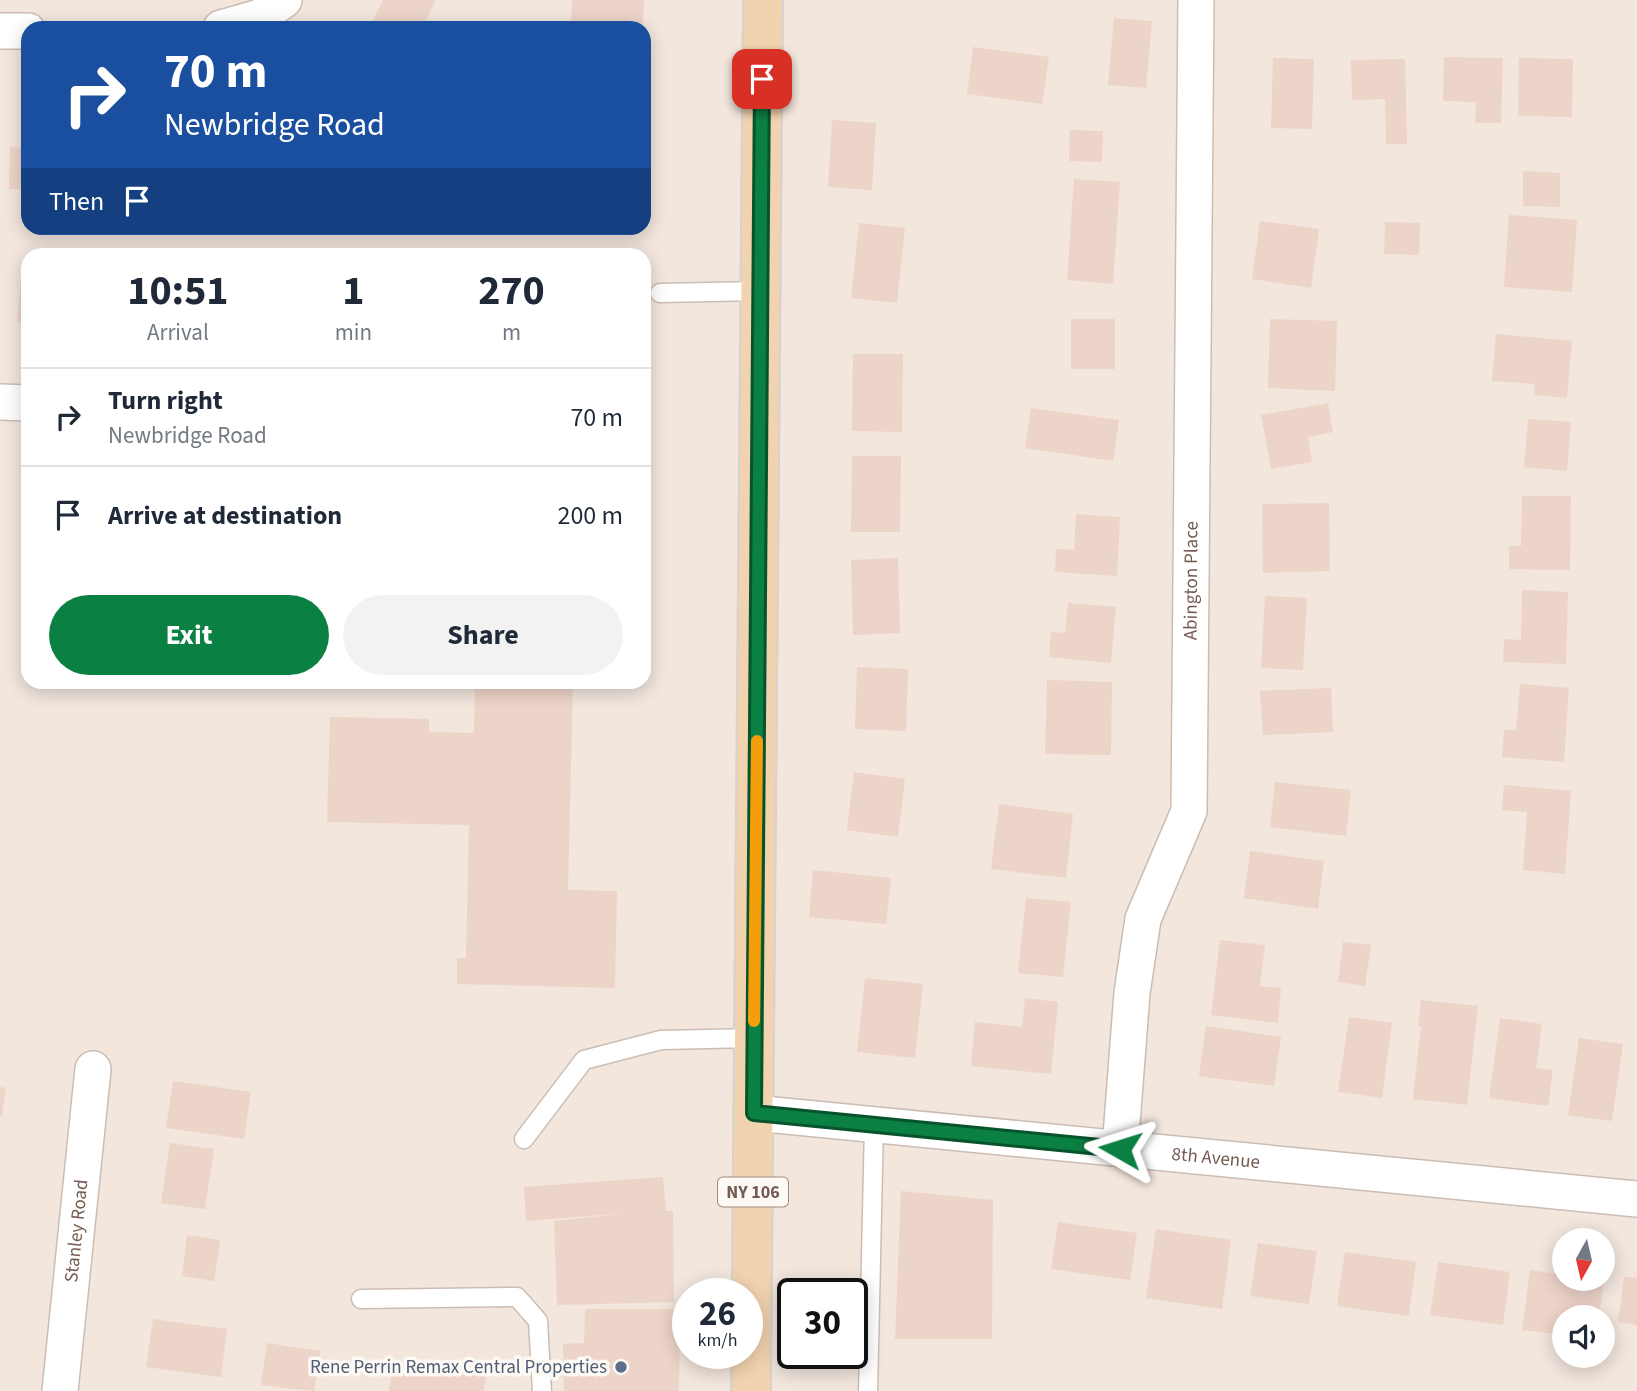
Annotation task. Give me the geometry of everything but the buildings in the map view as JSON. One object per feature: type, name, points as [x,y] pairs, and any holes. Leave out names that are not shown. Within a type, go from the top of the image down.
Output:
[{"type":"main road","name":"NY 106","points":[[751,1391],[763,0]]},
{"type":"street","points":[[248,21],[260,18],[284,0]]},
{"type":"street","name":"Abington Place","points":[[1120,1149],[1132,993],[1143,919],[1189,811],[1196,0]]},
{"type":"street","points":[[0,30],[21,31]]},
{"type":"street","points":[[0,402],[21,403]]},
{"type":"street","name":"Stanley Road","points":[[60,1391],[93,1069]]},
{"type":"street","name":"8th Avenue","points":[[754,1113],[1637,1199]]},
{"type":"lane","points":[[660,293],[760,291]]},
{"type":"lane","points":[[524,1139],[584,1060],[662,1040],[754,1038]]},
{"type":"lane","points":[[868,1391],[874,1125]]},
{"type":"lane","points":[[361,1299],[517,1297],[538,1321],[542,1391]]},
{"type":"shaded area","points":[[0,0],[1637,0],[1637,1391],[0,1391]]},
{"type":"slow traffic","points":[[754,1021],[757,741]]},
{"type":"place","name":"Rene Perrin Remax Central Properties","points":[[621,1367]]},
{"type":"route","points":[[762,79],[754,1113],[1120,1149]]}]
